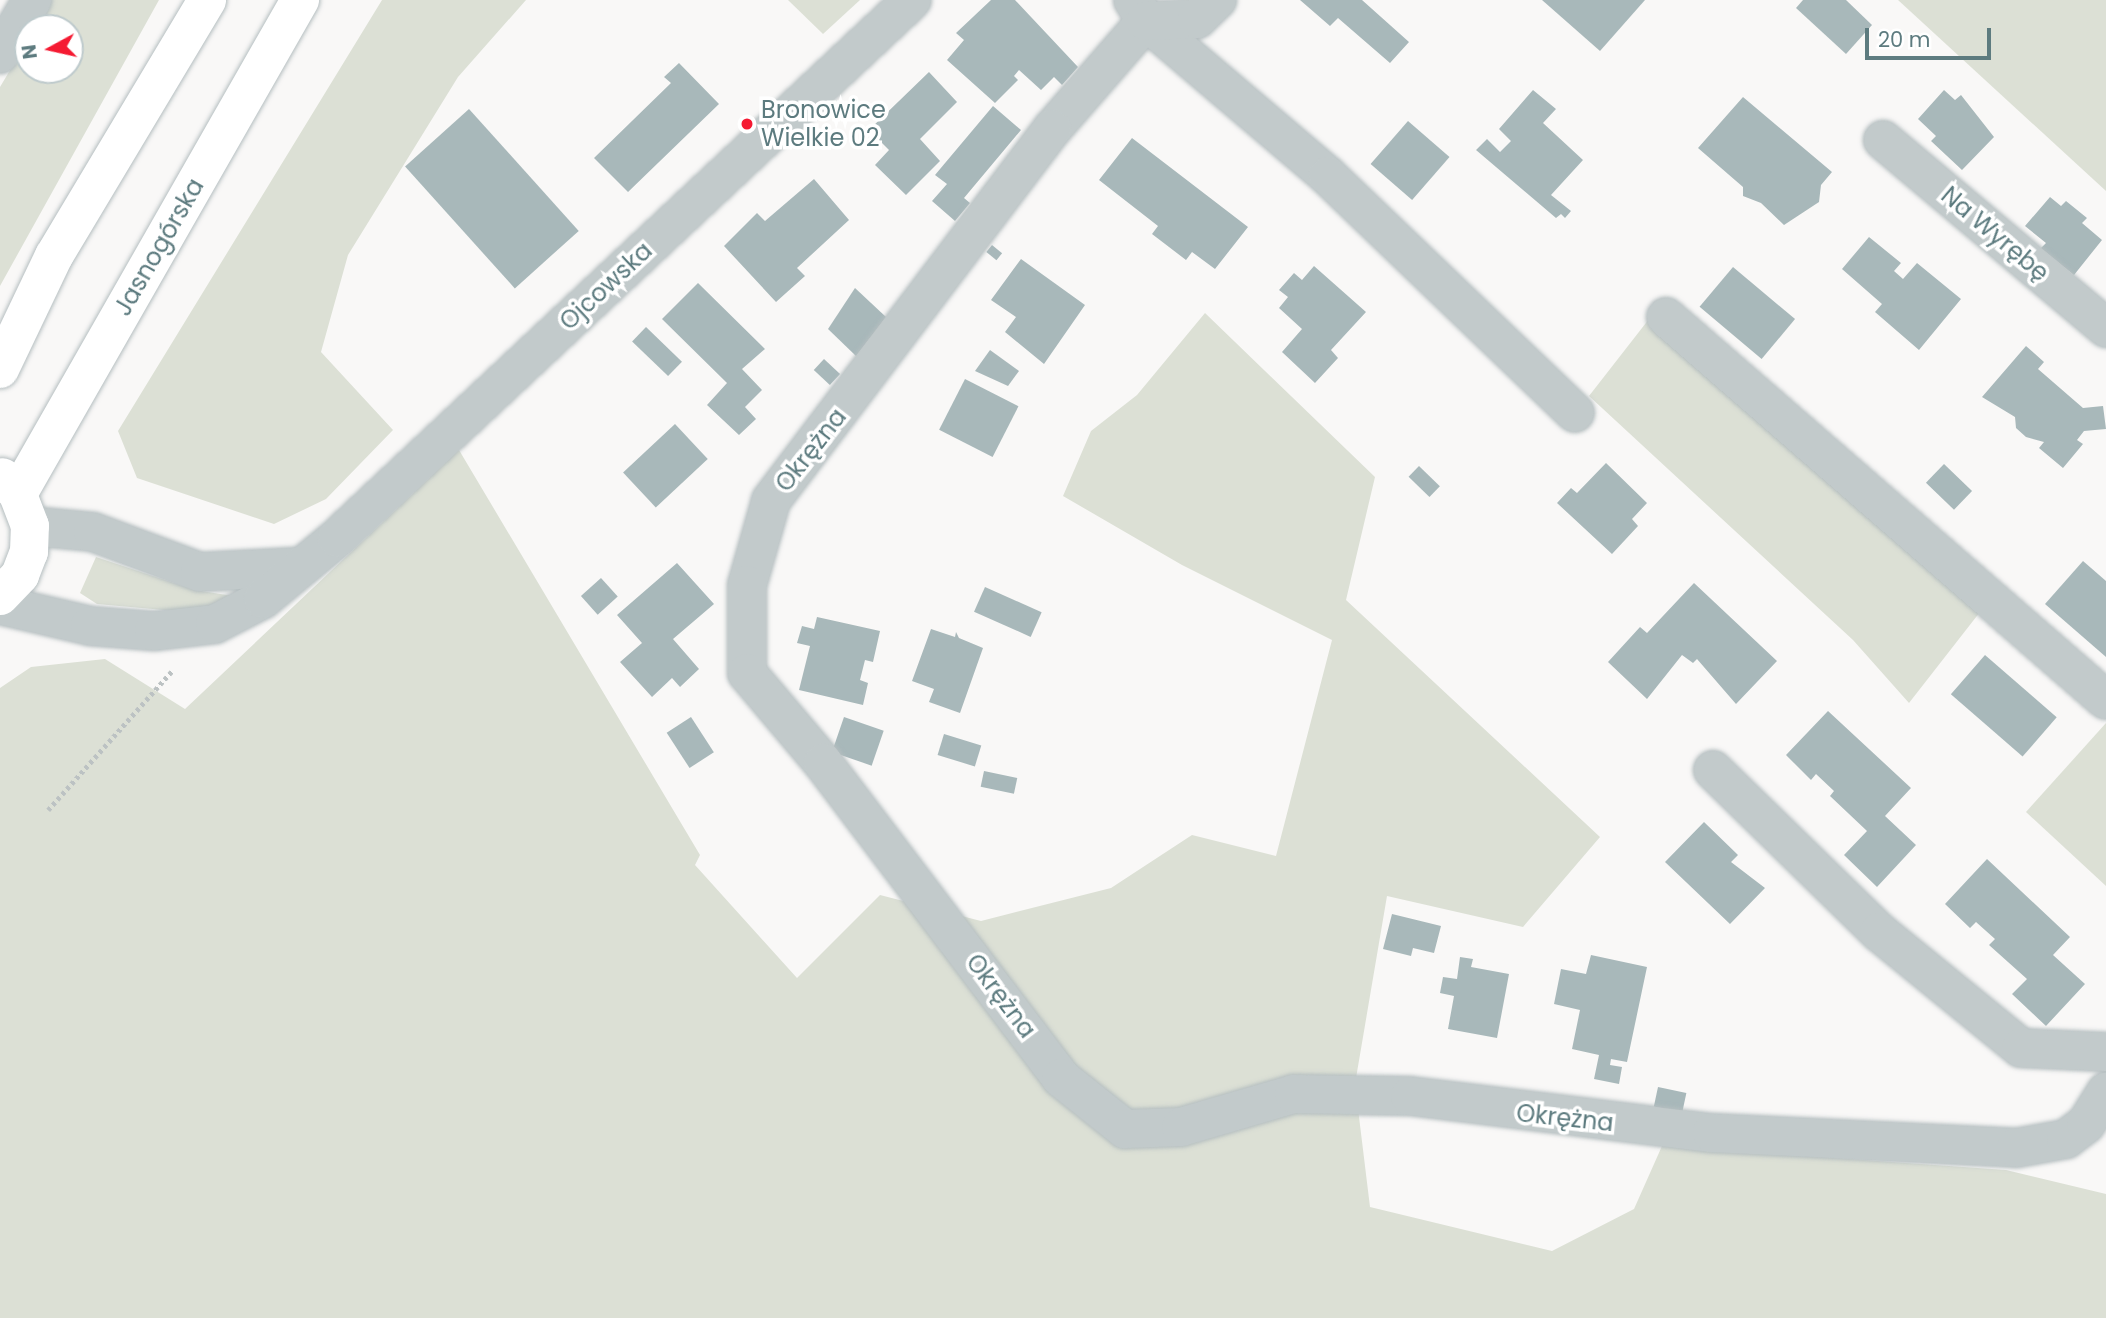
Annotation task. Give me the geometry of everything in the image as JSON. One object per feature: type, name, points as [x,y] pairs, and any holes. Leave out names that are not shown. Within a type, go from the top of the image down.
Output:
[{"type":"main road","points":[[0,369],[54,256],[207,0]]},
{"type":"main road","name":"Jasnogórska","points":[[16,499],[300,0]]},
{"type":"main road","points":[[0,596],[20,575],[29,552],[16,499]]},
{"type":"street","points":[[0,54],[32,0]]},
{"type":"street","name":"Ojcowska","points":[[0,605],[90,626],[154,631],[215,624],[263,599],[296,567],[337,538],[912,0]]},
{"type":"street","points":[[1140,11],[1197,19],[1217,0]]},
{"type":"street","points":[[1140,11],[1328,176],[1575,413]]},
{"type":"street","name":"Okrężna","points":[[1140,11],[771,501],[747,586],[747,673],[823,763],[1061,1078],[1125,1129],[1181,1127],[1294,1094],[1410,1096],[1712,1133],[2016,1148],[2066,1139],[2086,1124],[2106,1092]]},
{"type":"street","name":"Na Wyrębę","points":[[1883,140],[2106,328]]},
{"type":"street","points":[[1666,317],[2106,700]]},
{"type":"street","points":[[16,499],[93,532],[200,572],[296,567]]},
{"type":"street","points":[[1713,770],[1880,932],[2021,1048],[2106,1052]]},
{"type":"path","points":[[48,810],[215,624]]},
{"type":"shaded area","points":[[51,0],[159,0],[0,286],[0,87],[14,64],[14,84],[84,84],[84,14],[43,14]]},
{"type":"shaded area","points":[[382,0],[526,0],[458,77],[348,255],[321,352],[393,430],[326,499],[274,524],[137,478],[118,431]]},
{"type":"shaded area","points":[[788,0],[860,0],[823,34]]},
{"type":"shaded area","points":[[1898,0],[2106,0],[2106,191]]},
{"type":"shaded area","points":[[1205,313],[1375,477],[1346,600],[1600,837],[1523,927],[1387,896],[1355,1084],[1370,1207],[1552,1251],[1634,1209],[1662,1146],[2006,1170],[2106,1194],[2106,1318],[0,1318],[0,688],[31,667],[105,659],[185,709],[459,450],[700,855],[695,865],[797,978],[880,895],[981,921],[1111,888],[1192,835],[1276,856],[1332,640],[1182,565],[1063,496],[1091,431],[1137,395]]},
{"type":"shaded area","points":[[1649,319],[1980,612],[1909,703],[1853,640],[1589,396]]},
{"type":"shaded area","points":[[96,557],[195,590],[233,596],[229,603],[186,612],[97,604],[80,593]]},
{"type":"shaded area","points":[[2106,723],[2106,886],[2026,812]]},
{"type":"building","points":[[991,0],[1015,0],[1078,67],[1062,85],[1054,77],[1041,90],[1019,70],[1014,76],[1018,80],[995,103],[947,60],[964,40],[956,33]]},
{"type":"building","points":[[1300,0],[1362,0],[1409,42],[1390,63],[1338,18],[1330,26]]},
{"type":"building","points":[[1542,0],[1645,0],[1600,51]]},
{"type":"building","points":[[1803,0],[1846,0],[1872,25],[1846,54],[1796,8]]},
{"type":"building","points":[[679,63],[719,104],[628,192],[594,158],[671,83],[664,77]]},
{"type":"building","points":[[929,72],[957,102],[920,139],[940,161],[906,195],[875,165],[889,150],[869,130]]},
{"type":"building","points":[[1533,90],[1556,109],[1543,123],[1583,160],[1551,195],[1571,211],[1565,218],[1561,214],[1556,218],[1476,150],[1487,139],[1500,152],[1511,141],[1499,129]]},
{"type":"building","points":[[1944,90],[1955,100],[1961,95],[1994,137],[1962,170],[1931,141],[1936,136],[1918,119]]},
{"type":"building","points":[[1743,97],[1832,172],[1821,185],[1819,202],[1784,225],[1761,203],[1743,196],[1743,187],[1698,148]]},
{"type":"building","points":[[993,106],[1021,130],[964,198],[970,203],[955,221],[932,201],[947,184],[935,175]]},
{"type":"building","points":[[469,109],[579,231],[515,288],[405,167]]},
{"type":"building","points":[[1408,121],[1450,157],[1412,200],[1371,164]]},
{"type":"building","points":[[1132,138],[1248,227],[1215,269],[1192,252],[1186,260],[1152,234],[1158,226],[1099,180]]},
{"type":"building","points":[[814,179],[849,220],[797,268],[805,276],[776,302],[724,246],[757,213],[765,221]]},
{"type":"building","points":[[2050,197],[2061,206],[2066,201],[2087,218],[2082,223],[2102,240],[2074,275],[2041,248],[2046,243],[2025,226]]},
{"type":"building","points":[[1869,237],[1901,263],[1894,271],[1903,279],[1917,263],[1961,299],[1919,350],[1875,312],[1882,304],[1842,269]]},
{"type":"building","points":[[992,245],[1002,253],[996,260],[986,252]]},
{"type":"building","points":[[1021,259],[1085,305],[1044,364],[1005,332],[1016,317],[991,300]]},
{"type":"building","points":[[1314,266],[1366,312],[1331,350],[1338,358],[1315,383],[1282,352],[1302,329],[1279,308],[1288,297],[1279,290],[1294,273],[1302,280]]},
{"type":"building","points":[[1733,267],[1795,319],[1762,359],[1700,307]]},
{"type":"building","points":[[698,283],[765,349],[742,369],[762,390],[745,407],[756,419],[739,435],[707,405],[727,383],[662,319]]},
{"type":"building","points":[[855,288],[886,317],[856,356],[828,329]]},
{"type":"building","points":[[646,327],[682,362],[668,376],[632,341]]},
{"type":"building","points":[[2026,346],[2044,362],[2038,369],[2083,408],[2103,406],[2106,429],[2084,431],[2077,440],[2083,444],[2063,468],[2039,448],[2044,442],[2026,437],[2016,428],[2015,417],[1982,397]]},
{"type":"building","points":[[990,350],[1019,371],[1008,386],[975,371]]},
{"type":"building","points":[[824,359],[840,374],[830,385],[814,370]]},
{"type":"building","points":[[965,379],[1018,406],[993,457],[939,430]]},
{"type":"building","points":[[675,424],[708,459],[656,508],[623,472]]},
{"type":"building","points":[[1606,463],[1647,503],[1632,519],[1638,526],[1612,554],[1557,503],[1571,488],[1577,493]]},
{"type":"building","points":[[1944,464],[1972,491],[1954,510],[1926,483]]},
{"type":"building","points":[[1419,466],[1440,486],[1429,497],[1409,477]]},
{"type":"building","points":[[2083,561],[2106,581],[2106,657],[2045,604]]},
{"type":"building","points":[[677,563],[714,604],[673,639],[699,669],[680,687],[672,678],[652,697],[620,662],[642,643],[617,615]]},
{"type":"building","points":[[601,578],[618,597],[598,615],[581,596]]},
{"type":"building","points":[[1694,583],[1777,661],[1736,704],[1697,659],[1693,663],[1682,655],[1647,699],[1608,662],[1640,627],[1647,633]]},
{"type":"building","points":[[985,587],[1042,612],[1031,637],[974,612]]},
{"type":"building","points":[[817,617],[880,631],[873,662],[865,660],[860,680],[868,683],[863,705],[799,690],[810,646],[797,643],[802,626],[814,629]]},
{"type":"building","points":[[931,629],[955,637],[956,632],[959,638],[983,648],[960,713],[929,702],[934,689],[912,681]]},
{"type":"building","points":[[1985,655],[2057,717],[2023,757],[1951,694]]},
{"type":"building","points":[[1828,711],[1911,788],[1885,816],[1916,845],[1877,887],[1844,855],[1867,831],[1830,796],[1834,791],[1816,774],[1811,780],[1786,755]]},
{"type":"building","points":[[691,717],[714,752],[690,768],[667,733]]},
{"type":"building","points":[[844,717],[884,731],[872,766],[832,752]]},
{"type":"building","points":[[944,734],[981,745],[975,766],[938,755]]},
{"type":"building","points":[[984,771],[1017,778],[1014,794],[981,787]]},
{"type":"building","points":[[1704,822],[1738,855],[1731,862],[1765,888],[1730,924],[1665,862]]},
{"type":"building","points":[[1987,859],[2070,937],[2053,955],[2085,984],[2046,1026],[2012,994],[2027,979],[1989,945],[1995,939],[1976,922],[1970,928],[1945,904]]},
{"type":"building","points":[[1392,914],[1441,926],[1434,953],[1413,948],[1411,956],[1383,949]]},
{"type":"building","points":[[1591,955],[1647,967],[1627,1062],[1611,1059],[1610,1065],[1622,1067],[1619,1084],[1594,1079],[1599,1055],[1572,1049],[1580,1010],[1554,1004],[1561,969],[1586,974]]},
{"type":"building","points":[[1460,957],[1473,959],[1471,967],[1509,974],[1497,1038],[1448,1029],[1454,996],[1440,993],[1443,977],[1457,979]]},
{"type":"building","points":[[1658,1087],[1686,1093],[1682,1113],[1654,1107]]},
{"type":"place","name":"Bronowice Wielkie 02","points":[[747,124]]}]
